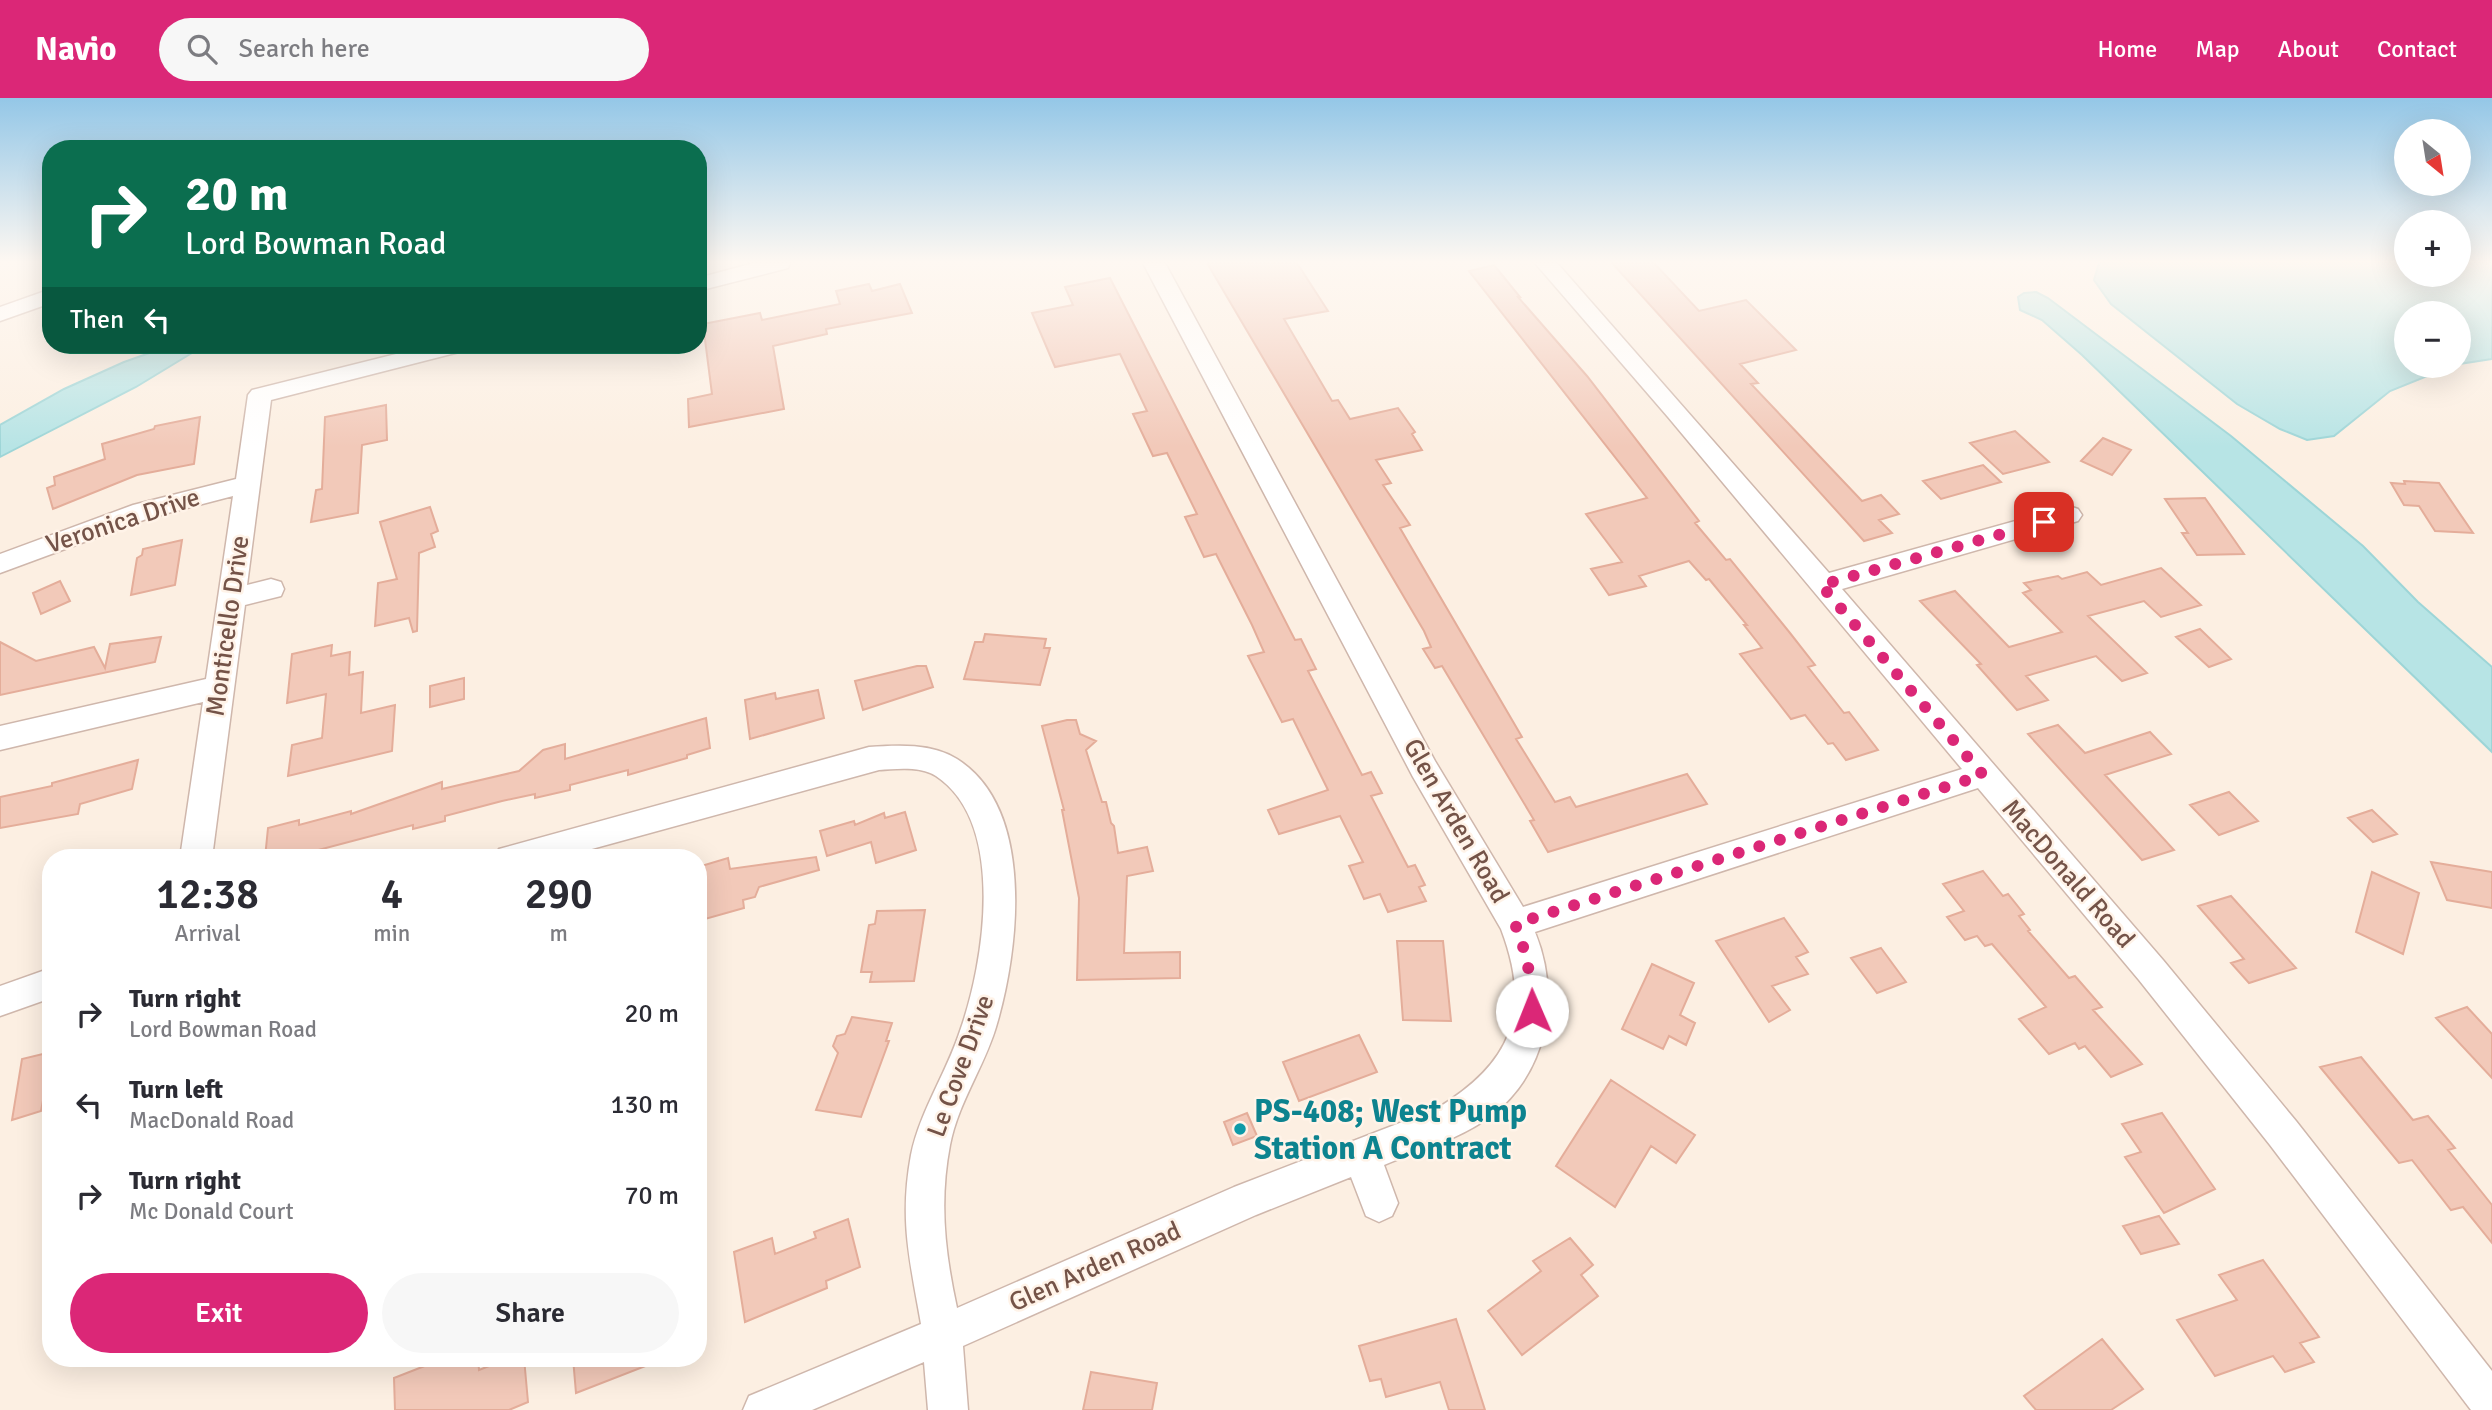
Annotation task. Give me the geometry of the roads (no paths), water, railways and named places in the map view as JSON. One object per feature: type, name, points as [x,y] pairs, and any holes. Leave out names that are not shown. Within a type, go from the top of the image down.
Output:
[{"type":"street","name":"Glen Arden Road","points":[[763,1410],[942,1335],[1247,1200],[1448,1122],[1479,1103],[1504,1078],[1521,1049],[1532,1011],[1532,985],[1527,954],[1515,924],[1424,769],[1187,324]]},
{"type":"street","name":"MacDonald Road","points":[[1599,324],[2184,1010],[2283,1133],[2492,1404]]},
{"type":"street","name":"Monticello Drive","points":[[197,849],[260,395],[423,354]]},
{"type":"street","name":"Veronica Drive","points":[[0,564],[142,511],[248,484]]},
{"type":"street","points":[[1821,585],[2069,515]]},
{"type":"street","points":[[232,598],[271,589]]},
{"type":"street","points":[[0,738],[220,687]]},
{"type":"street","name":"Le Cove Drive","points":[[543,849],[869,759],[897,757],[923,760],[947,768],[974,792],[989,827],[998,871],[1000,918],[994,968],[978,1031],[944,1104],[930,1151],[924,1200],[926,1251],[942,1335],[948,1410]]},
{"type":"street","points":[[1515,924],[1983,775]]},
{"type":"street","points":[[0,1002],[42,986]]},
{"type":"street","points":[[1363,1155],[1379,1203]]},
{"type":"water","points":[[2047,324],[2083,324],[2231,436],[2363,546],[2418,602],[2492,667],[2492,752],[2082,355]]},
{"type":"water","points":[[2136,324],[2394,324],[2394,378],[2422,378],[2390,391],[2334,436],[2307,440],[2280,429],[2237,404]]},
{"type":"water","points":[[2471,324],[2492,324],[2492,359],[2471,362]]},
{"type":"water","points":[[147,354],[190,354],[136,387],[0,457],[0,425],[64,389]]},
{"type":"place","name":"PS-408; West Pump Station A Contract","points":[[1240,1129]]}]
